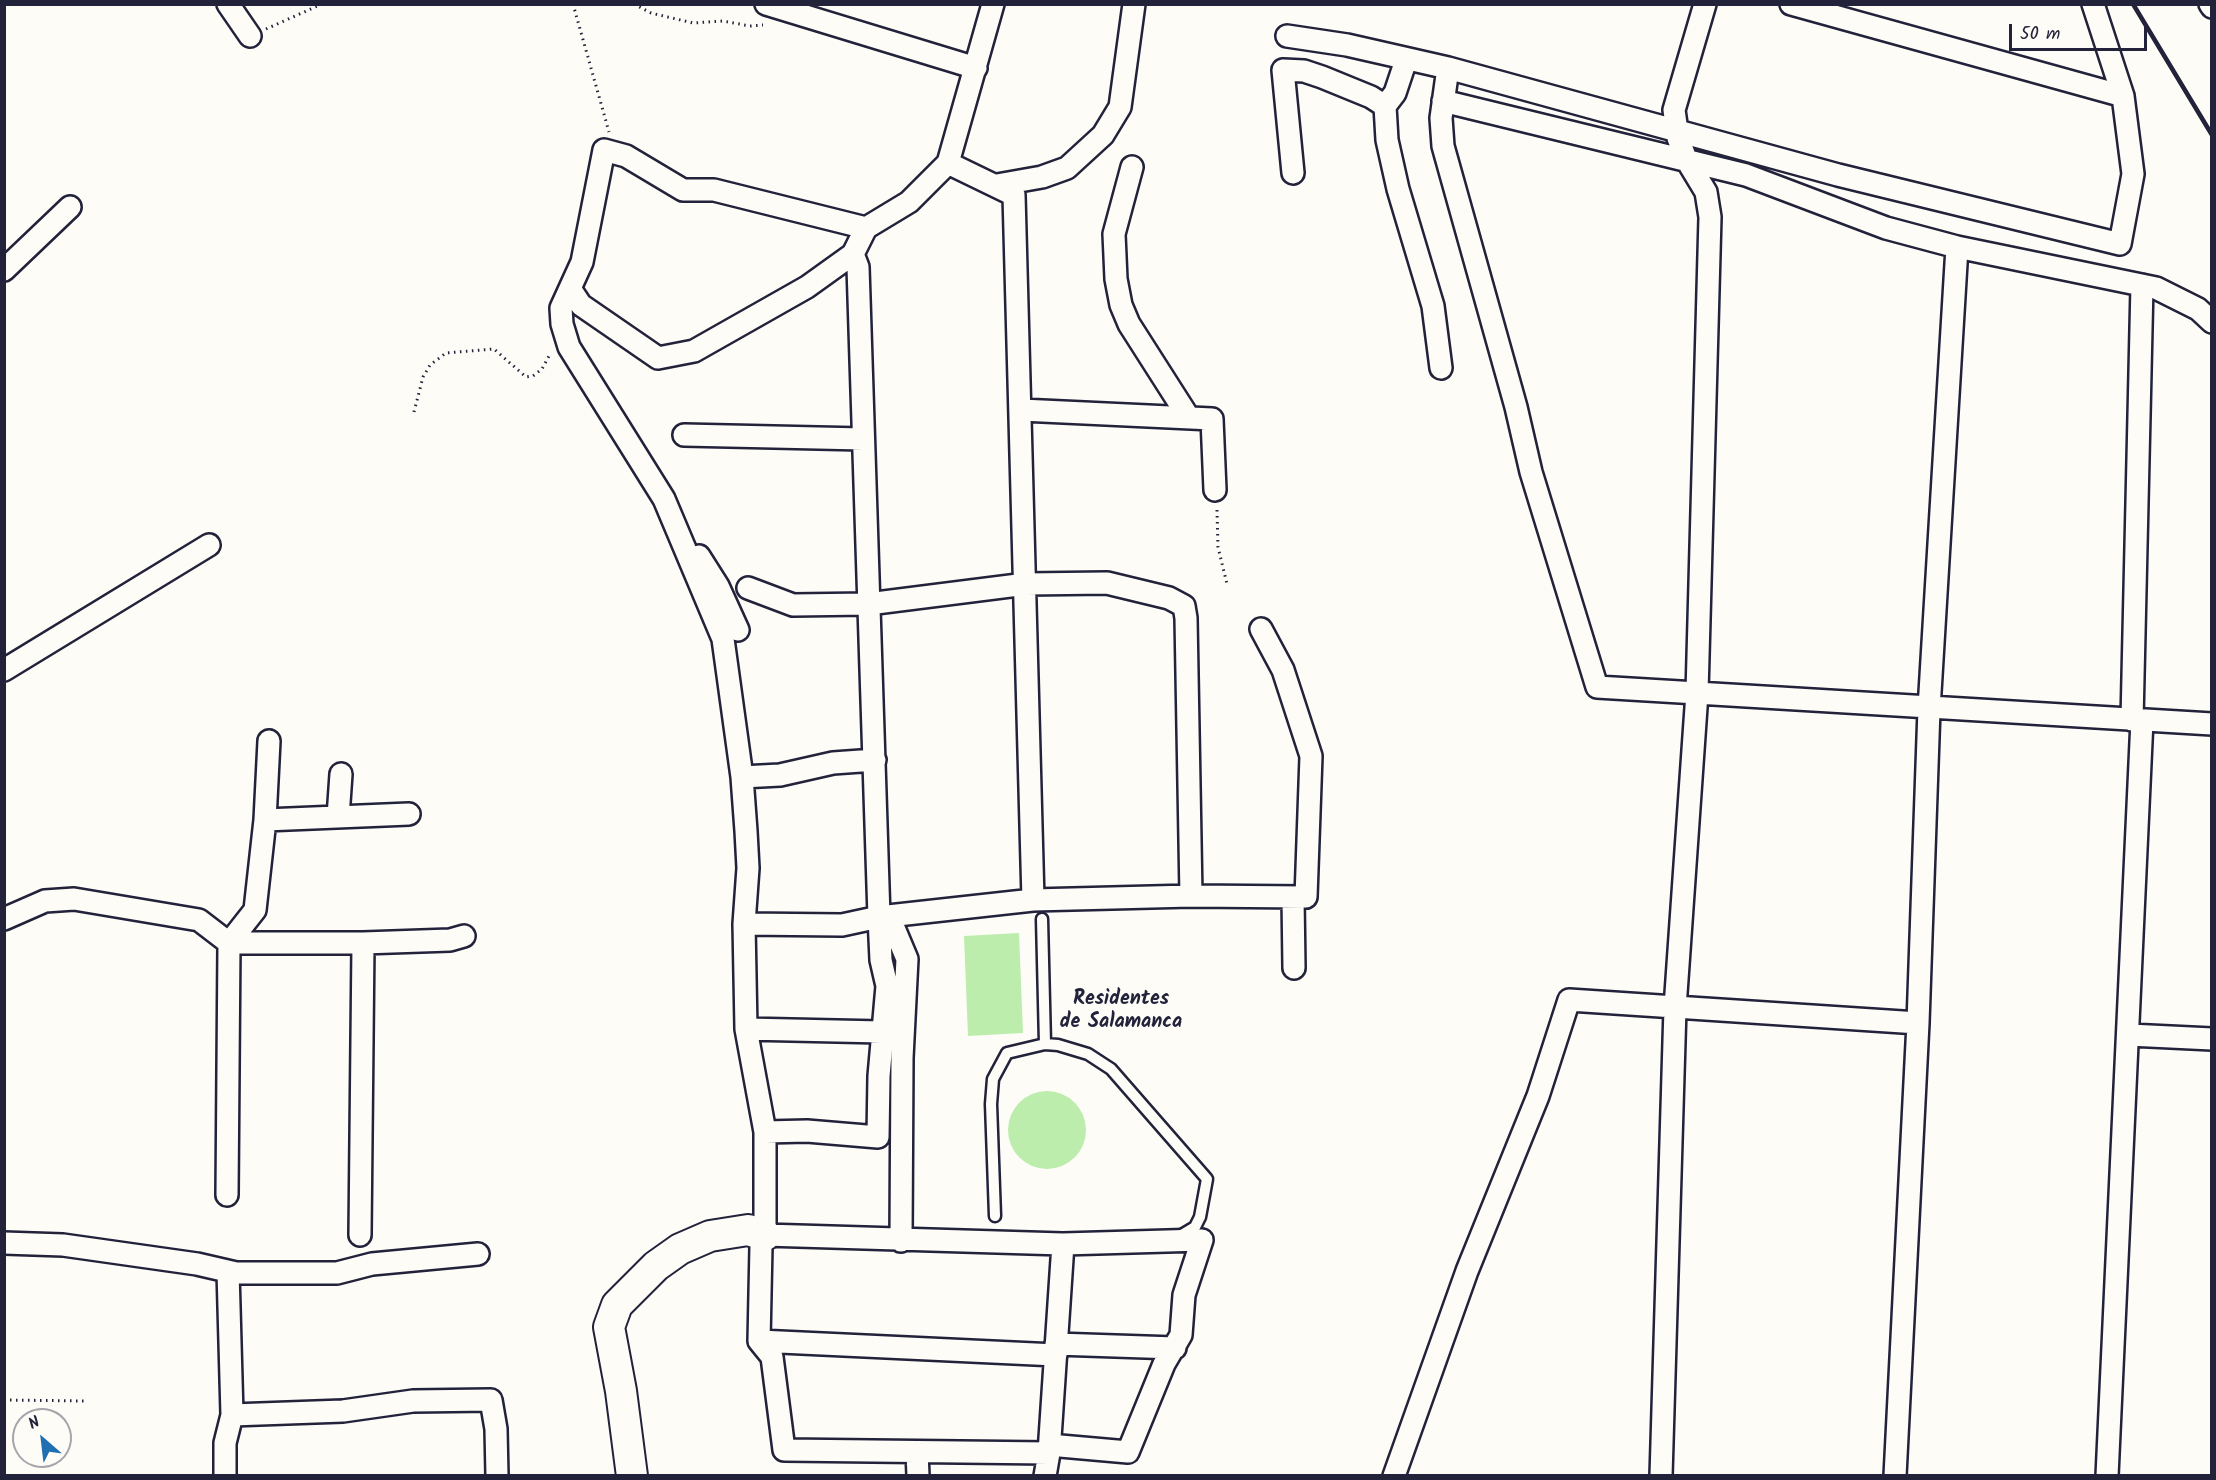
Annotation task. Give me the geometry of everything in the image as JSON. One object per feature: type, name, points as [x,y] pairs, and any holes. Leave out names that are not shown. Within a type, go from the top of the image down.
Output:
[{"type":"street","points":[[228,4],[250,36]]},
{"type":"street","points":[[572,290],[581,305],[658,358],[694,351],[807,287],[853,254],[867,228],[909,202],[948,163],[993,4]]},
{"type":"street","points":[[997,185],[1042,177],[1067,168],[1103,135],[1120,107],[1134,4]]},
{"type":"street","points":[[1661,1476],[1676,1008],[1697,693],[1710,217],[1706,192],[1686,159],[1677,130],[1674,110],[1705,4]]},
{"type":"street","points":[[1791,4],[2123,96]]},
{"type":"street","points":[[1287,36],[1347,45],[1448,68],[1838,175],[2120,244],[2133,174],[2123,96],[2093,4]]},
{"type":"street","points":[[769,14],[976,68]]},
{"type":"street","points":[[1406,60],[1395,93],[1385,106],[1387,140],[1398,189],[1433,306],[1442,368]]},
{"type":"street","points":[[1448,68],[1440,118],[1443,146],[1516,407],[1531,472],[1597,687],[1929,709],[2211,724]]},
{"type":"street","points":[[1293,173],[1283,70],[1304,71],[1322,77],[1385,106]]},
{"type":"street","points":[[1443,101],[1746,175],[1886,228],[1957,247],[2156,288],[2198,309],[2211,322]]},
{"type":"street","points":[[738,630],[718,586],[569,346],[564,333],[561,308],[572,290],[582,262],[604,150],[626,156],[684,190],[714,190],[867,228]]},
{"type":"street","points":[[948,163],[1014,195],[1026,584],[1032,900]]},
{"type":"street","points":[[1131,166],[1114,234],[1116,279],[1121,305],[1129,324],[1189,418]]},
{"type":"street","points":[[4,270],[70,207]]},
{"type":"street","points":[[1895,1476],[1918,1023],[1929,709],[1957,247]]},
{"type":"street","points":[[765,1132],[807,1131],[878,1137],[882,1032],[887,986],[880,951],[858,267],[853,254]]},
{"type":"street","points":[[2107,1476],[2129,1035],[2137,720],[2142,285]]},
{"type":"street","points":[[1021,410],[1212,419],[1215,490]]},
{"type":"street","points":[[684,435],[863,439]]},
{"type":"street","points":[[632,1476],[621,1391],[609,1327],[617,1305],[656,1266],[680,1249],[710,1236],[748,1230],[765,1235],[901,1241],[1063,1244],[1202,1240],[1184,1294],[1181,1335],[1164,1364],[1128,1452],[1049,1449],[917,1452],[784,1450],[772,1357],[759,1341],[761,1246],[765,1235],[765,1132],[746,1029],[744,924],[748,868],[742,777],[723,639],[664,499]]},
{"type":"street","points":[[4,670],[209,545]]},
{"type":"street","points":[[748,588],[793,605],[868,604],[1026,584],[1107,583],[1169,598],[1184,606],[1191,896]]},
{"type":"street","points":[[744,924],[842,925],[879,917],[1032,900],[1191,896],[1306,897],[1311,756],[1283,670],[1262,629]]},
{"type":"street","points":[[227,1195],[230,943],[255,910],[265,820],[269,741]]},
{"type":"street","points":[[742,777],[780,775],[832,763],[875,760]]},
{"type":"street","points":[[338,817],[341,774]]},
{"type":"street","points":[[265,820],[410,814]]},
{"type":"street","points":[[1293,897],[1294,968]]},
{"type":"street","points":[[4,919],[45,901],[74,899],[199,920],[230,943],[363,943],[450,940],[464,936]]},
{"type":"street","points":[[879,917],[894,928],[907,959],[902,1058],[901,1241]]},
{"type":"street","points":[[360,1235],[363,943]]},
{"type":"street","points":[[1394,1476],[1467,1271],[1538,1096],[1569,1000],[1918,1023]]},
{"type":"street","points":[[746,1029],[882,1032]]},
{"type":"street","points":[[2129,1035],[2211,1038]]},
{"type":"street","points":[[4,1242],[63,1245],[196,1264],[228,1271],[337,1273],[372,1264],[478,1254]]},
{"type":"street","points":[[1045,1476],[1049,1449],[1063,1244]]},
{"type":"street","points":[[225,1476],[225,1443],[232,1415],[228,1271]]},
{"type":"street","points":[[759,1341],[1056,1349],[1175,1348]]},
{"type":"street","points":[[232,1415],[343,1411],[413,1401],[491,1400],[496,1430],[497,1476]]},
{"type":"street","points":[[917,1452],[918,1476]]},
{"type":"lane","points":[[1042,919],[1044,1044]]},
{"type":"lane","points":[[995,1216],[991,1104],[993,1079],[1007,1053],[1044,1044],[1088,1054],[1110,1069],[1207,1179],[1204,1201],[1195,1227],[1172,1241]]},
{"type":"path","points":[[250,36],[321,4]]},
{"type":"path","points":[[573,4],[595,77],[602,114],[617,154]]},
{"type":"path","points":[[634,4],[651,13],[693,23],[723,21],[750,26],[769,14]]},
{"type":"path","points":[[414,412],[423,377],[438,357],[461,350],[494,349],[520,373],[526,377],[533,376],[542,369],[564,333]]},
{"type":"path","points":[[1215,490],[1218,547],[1227,584]]},
{"type":"path","points":[[4,1400],[85,1401]]},
{"type":"green space","points":[[1019,933],[1023,1033],[968,1036],[964,936]]},
{"type":"green space","points":[[1047,1091],[1062,1094],[1075,1102],[1083,1115],[1086,1130],[1083,1145],[1075,1158],[1062,1166],[1047,1169],[1032,1166],[1019,1158],[1011,1145],[1008,1130],[1011,1115],[1019,1102],[1032,1094]]},
{"type":"railway","points":[[2133,4],[2212,135]]},
{"type":"district","name":"Residentes de Salamanca","points":[[1121,1012]]}]
